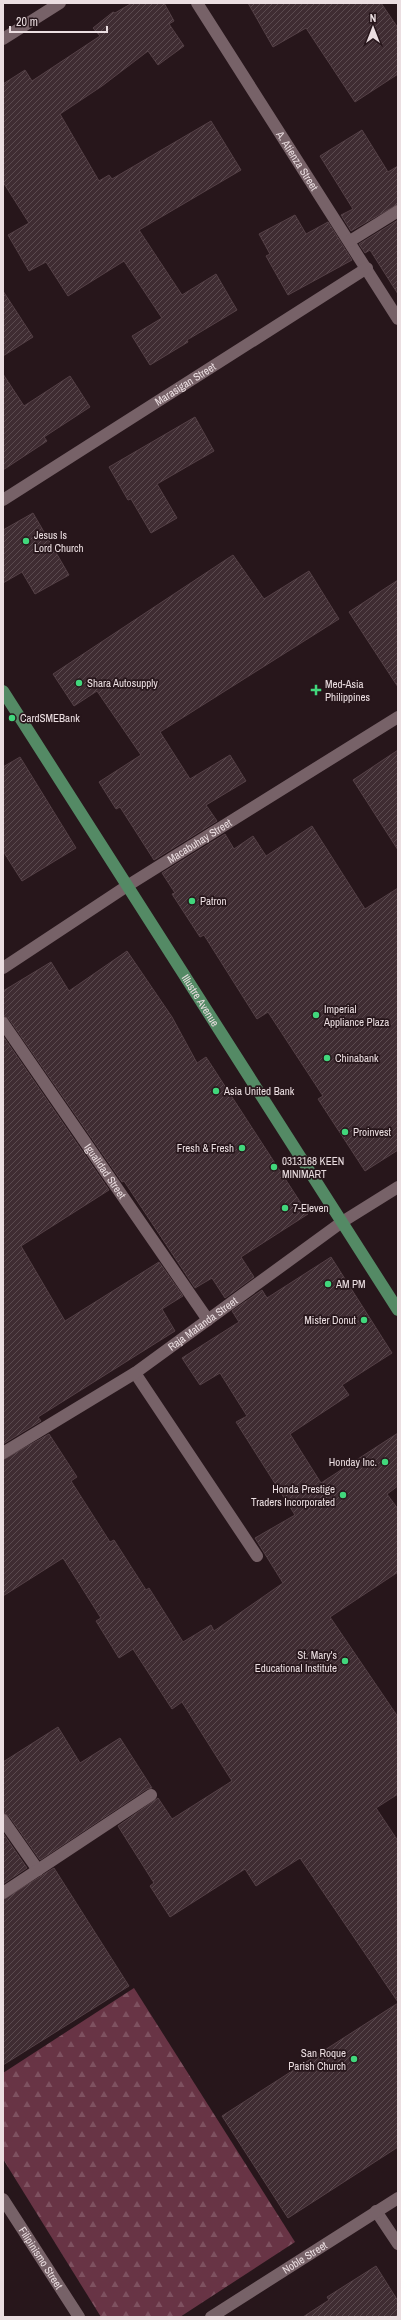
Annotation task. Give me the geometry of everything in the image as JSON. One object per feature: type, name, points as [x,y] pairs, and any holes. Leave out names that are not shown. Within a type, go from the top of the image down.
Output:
[{"type":"main road","name":"Illustre Avenue","points":[[3,691],[398,1310]]},
{"type":"street","points":[[3,39],[60,3]]},
{"type":"street","name":"A. Atienza Street","points":[[197,3],[350,240],[398,319]]},
{"type":"street","points":[[350,240],[398,211]]},
{"type":"street","name":"Marasigan Street","points":[[3,500],[367,268]]},
{"type":"street","name":"Macabuhay Street","points":[[3,968],[127,886],[398,717]]},
{"type":"street","name":"Igualidad Street","points":[[3,1023],[208,1320]]},
{"type":"street","name":"Raja Matanda Street","points":[[3,1453],[135,1373],[342,1222],[398,1187]]},
{"type":"street","points":[[135,1373],[257,1556]]},
{"type":"street","points":[[3,1893],[151,1795]]},
{"type":"street","points":[[3,1820],[38,1870]]},
{"type":"street","name":"Noble Street","points":[[211,2317],[398,2198]]},
{"type":"street","name":"Filipinismo Street","points":[[3,2199],[79,2317]]},
{"type":"street","points":[[376,2211],[398,2244]]},
{"type":"green space","points":[[134,1988],[295,2242],[180,2317],[101,2317],[3,2159],[3,2073]]},
{"type":"building","points":[[132,3],[164,3],[174,21],[169,24],[184,46],[158,65],[148,51],[102,86],[60,114],[99,181],[109,175],[112,179],[211,121],[241,170],[139,230],[182,295],[216,274],[237,310],[187,340],[188,342],[150,365],[132,336],[162,318],[124,261],[68,296],[46,262],[29,271],[8,235],[29,223],[3,182],[3,84],[25,70],[32,81],[100,36],[93,28],[113,12],[115,13]]},
{"type":"building","points":[[248,3],[381,3],[398,28],[398,74],[355,102],[306,28],[273,47]]},
{"type":"building","points":[[362,130],[388,172],[398,166],[398,204],[351,231],[341,215],[353,209],[320,156]]},
{"type":"building","points":[[295,215],[306,234],[328,222],[352,260],[288,295],[266,256],[270,254],[259,234]]},
{"type":"building","points":[[398,220],[398,294],[370,250],[365,253],[359,244]]},
{"type":"building","points":[[3,291],[33,337],[3,356]]},
{"type":"building","points":[[3,374],[24,406],[70,376],[90,407],[44,437],[47,441],[3,470]]},
{"type":"building","points":[[195,417],[214,451],[157,484],[177,518],[151,533],[131,499],[128,500],[109,467]]},
{"type":"building","name":"Jesus Is Lord Church","points":[[33,513],[69,575],[35,594],[22,572],[3,583],[3,530]]},
{"type":"building","points":[[233,555],[264,599],[309,571],[339,619],[160,732],[190,779],[230,755],[246,781],[206,805],[217,821],[154,860],[120,807],[116,809],[99,782],[141,755],[97,691],[74,706],[53,674]]},
{"type":"building","points":[[398,580],[398,687],[349,612]]},
{"type":"building","points":[[398,750],[398,850],[353,780]]},
{"type":"building","points":[[20,757],[76,848],[22,881],[3,851],[3,767]]},
{"type":"building","points":[[312,826],[365,909],[398,888],[398,1150],[365,1171],[318,1099],[323,1096],[268,1012],[257,1019],[204,935],[200,937],[172,894],[175,893],[162,873],[225,834],[234,849],[253,836],[266,856]]},
{"type":"building","points":[[127,951],[172,1017],[197,1063],[206,1057],[308,1214],[241,1257],[254,1277],[225,1298],[212,1278],[195,1288],[124,1181],[122,1182],[9,1019],[3,1016],[3,991],[51,962],[69,991]]},
{"type":"building","points":[[3,1036],[109,1190],[21,1246],[65,1321],[159,1262],[183,1296],[162,1309],[175,1331],[38,1417],[41,1421],[3,1444]]},
{"type":"building","points":[[331,1257],[392,1353],[342,1385],[349,1395],[290,1434],[321,1483],[398,1433],[398,1486],[387,1494],[398,1509],[398,1572],[330,1617],[398,1717],[398,1794],[376,1808],[398,1841],[398,2002],[300,1858],[256,1886],[245,1869],[170,1917],[150,1886],[154,1883],[118,1826],[158,1798],[172,1819],[232,1781],[182,1702],[172,1709],[133,1649],[119,1658],[96,1621],[101,1618],[63,1558],[3,1596],[3,1460],[49,1434],[77,1477],[71,1481],[110,1542],[114,1540],[146,1590],[149,1588],[183,1642],[211,1625],[214,1631],[283,1583],[255,1538],[295,1515],[236,1422],[247,1416],[220,1373],[200,1385],[182,1358],[239,1322],[232,1311],[262,1290],[267,1298]]},
{"type":"building","points":[[58,1727],[80,1763],[120,1738],[152,1788],[147,1789],[40,1860],[9,1816],[3,1813],[3,1762]]},
{"type":"building","points":[[3,1833],[27,1868],[3,1884]]},
{"type":"building","points":[[54,1868],[129,1986],[3,2065],[3,1900]]},
{"type":"building","name":"San Roque Parish Church","points":[[398,2003],[398,2147],[288,2218],[222,2116]]},
{"type":"building","points":[[376,2266],[398,2301],[398,2317],[303,2317],[329,2300],[327,2297]]},
{"type":"place","name":"Jesus Is Lord Church","points":[[26,541]]},
{"type":"place","name":"Shara Autosupply","points":[[79,683]]},
{"type":"place","name":"Med-Asia Philippines","points":[[316,690]]},
{"type":"place","name":"CardSMEBank","points":[[12,718]]},
{"type":"place","name":"Patron","points":[[192,901]]},
{"type":"place","name":"Imperial Appliance Plaza","points":[[316,1015]]},
{"type":"place","name":"Chinabank","points":[[327,1058]]},
{"type":"place","name":"Asia United Bank","points":[[216,1091]]},
{"type":"place","name":"Proinvest","points":[[345,1132]]},
{"type":"place","name":"Fresh & Fresh","points":[[242,1148]]},
{"type":"place","name":"0313168 KEEN MINIMART","points":[[274,1167]]},
{"type":"place","name":"7-Eleven","points":[[285,1208]]},
{"type":"place","name":"AM PM","points":[[328,1284]]},
{"type":"place","name":"Mister Donut","points":[[364,1320]]},
{"type":"place","name":"Honday Inc.","points":[[385,1462]]},
{"type":"place","name":"Honda Prestige Traders Incorporated","points":[[343,1495]]},
{"type":"place","name":"St. Mary's Educational Institute","points":[[345,1661]]},
{"type":"place","name":"San Roque Parish Church","points":[[354,2059]]}]
